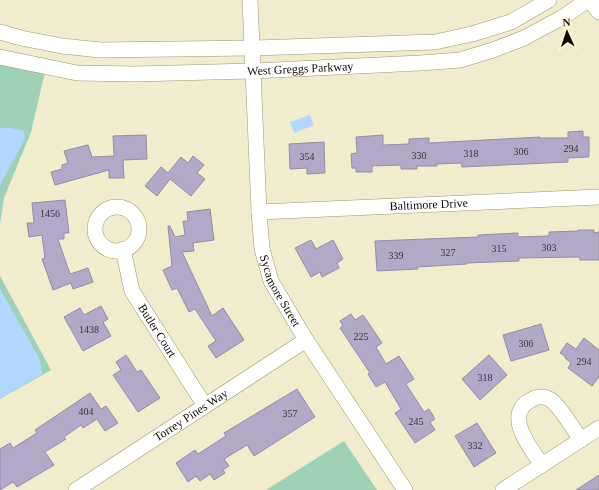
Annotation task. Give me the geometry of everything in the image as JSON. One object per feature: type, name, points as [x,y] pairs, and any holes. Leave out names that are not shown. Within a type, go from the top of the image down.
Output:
[{"type":"street","name":"Sycamore Street","points":[[250,0],[259,212],[262,249],[271,281],[306,340],[405,490]]},
{"type":"street","name":"West Greggs Parkway","points":[[0,57],[77,73],[135,74],[252,59],[435,42],[472,34],[511,22],[548,0]]},
{"type":"street","name":"West Greggs Parkway","points":[[0,32],[21,38],[62,46],[100,50],[252,59],[420,63],[460,60],[493,50],[524,38],[563,17],[588,0]]},
{"type":"street","points":[[588,0],[599,12]]},
{"type":"street","name":"Baltimore Drive","points":[[259,212],[599,197]]},
{"type":"street","name":"Butler Court","points":[[123,249],[132,291],[205,406]]},
{"type":"street","name":"Torrey Pines Way","points":[[76,490],[306,340]]},
{"type":"street","points":[[542,465],[527,442],[518,420],[520,409],[526,402],[534,398],[543,397],[552,401],[558,407],[580,440]]},
{"type":"street","points":[[503,490],[599,428]]},
{"type":"green space","points":[[0,62],[45,72],[31,132],[4,198],[0,224]]},
{"type":"green space","points":[[0,276],[51,370],[0,399]]},
{"type":"green space","points":[[344,441],[377,490],[266,490]]},
{"type":"water","points":[[310,115],[314,125],[294,133],[290,122]]},
{"type":"water","points":[[0,128],[11,128],[24,131],[25,139],[0,185]]},
{"type":"water","points":[[0,289],[40,360],[42,374],[0,399]]},
{"type":"building","points":[[583,131],[583,137],[589,137],[589,157],[568,158],[568,162],[462,167],[461,163],[437,164],[437,166],[417,166],[417,169],[401,169],[401,165],[372,166],[372,172],[356,172],[356,168],[352,168],[351,154],[357,153],[356,137],[383,135],[383,145],[409,144],[409,139],[429,138],[429,143],[540,137],[568,138],[568,132]]},
{"type":"building","points":[[146,135],[147,159],[123,160],[124,178],[109,178],[109,170],[55,185],[51,172],[62,169],[62,165],[68,163],[64,151],[88,145],[92,157],[114,156],[113,136]]},
{"type":"building","points":[[324,142],[325,173],[307,174],[307,168],[290,169],[289,144]]},
{"type":"building","points":[[193,156],[204,165],[197,173],[205,179],[191,196],[170,179],[157,196],[145,186],[161,167],[168,173],[181,157],[188,163]]},
{"type":"building","points":[[65,200],[69,233],[64,233],[64,239],[58,239],[70,274],[88,268],[93,282],[73,289],[71,283],[53,290],[42,259],[45,258],[42,235],[29,237],[27,223],[34,223],[32,203]]},
{"type":"building","points":[[210,209],[214,240],[193,243],[194,251],[182,252],[212,316],[223,308],[244,340],[216,358],[208,346],[216,341],[195,309],[189,312],[177,288],[172,290],[163,270],[172,266],[168,226],[170,226],[175,237],[185,235],[183,221],[188,221],[187,212]]},
{"type":"building","points":[[594,230],[594,233],[599,232],[599,260],[580,260],[579,257],[519,258],[519,261],[467,263],[417,267],[418,269],[377,271],[375,241],[478,237],[478,235],[518,233],[518,237],[549,236],[549,232]]},
{"type":"building","points":[[311,240],[316,249],[333,240],[343,259],[337,263],[339,268],[322,277],[320,272],[311,277],[295,248]]},
{"type":"building","points":[[101,306],[108,319],[103,322],[111,336],[83,351],[64,317],[80,308],[84,315]]},
{"type":"building","points":[[351,314],[355,320],[363,315],[382,343],[376,347],[386,364],[399,356],[414,379],[406,384],[424,412],[429,409],[435,419],[430,422],[435,430],[415,443],[395,413],[401,409],[385,382],[376,387],[368,374],[370,373],[340,328],[343,326],[340,321]]},
{"type":"building","points":[[541,324],[549,350],[511,361],[503,335]]},
{"type":"building","points":[[584,338],[599,350],[599,377],[592,386],[568,368],[571,363],[560,353],[567,343],[576,349]]},
{"type":"building","points":[[126,355],[137,372],[141,370],[160,398],[138,412],[113,375],[121,370],[116,362]]},
{"type":"building","points":[[489,355],[507,375],[480,400],[462,379]]},
{"type":"building","points":[[297,389],[315,417],[254,456],[247,445],[224,459],[229,466],[223,470],[225,473],[214,480],[210,474],[200,481],[196,476],[188,482],[176,463],[195,450],[198,454],[226,436],[224,433]]},
{"type":"building","points":[[90,393],[101,409],[106,406],[118,423],[105,431],[97,419],[83,428],[81,425],[64,437],[66,439],[45,452],[54,465],[17,487],[13,482],[0,490],[0,449],[10,443],[13,448],[37,433],[35,430]]},
{"type":"building","points":[[477,423],[496,453],[474,467],[455,436]]},
{"type":"building","points":[[599,475],[599,490],[576,490]]}]
